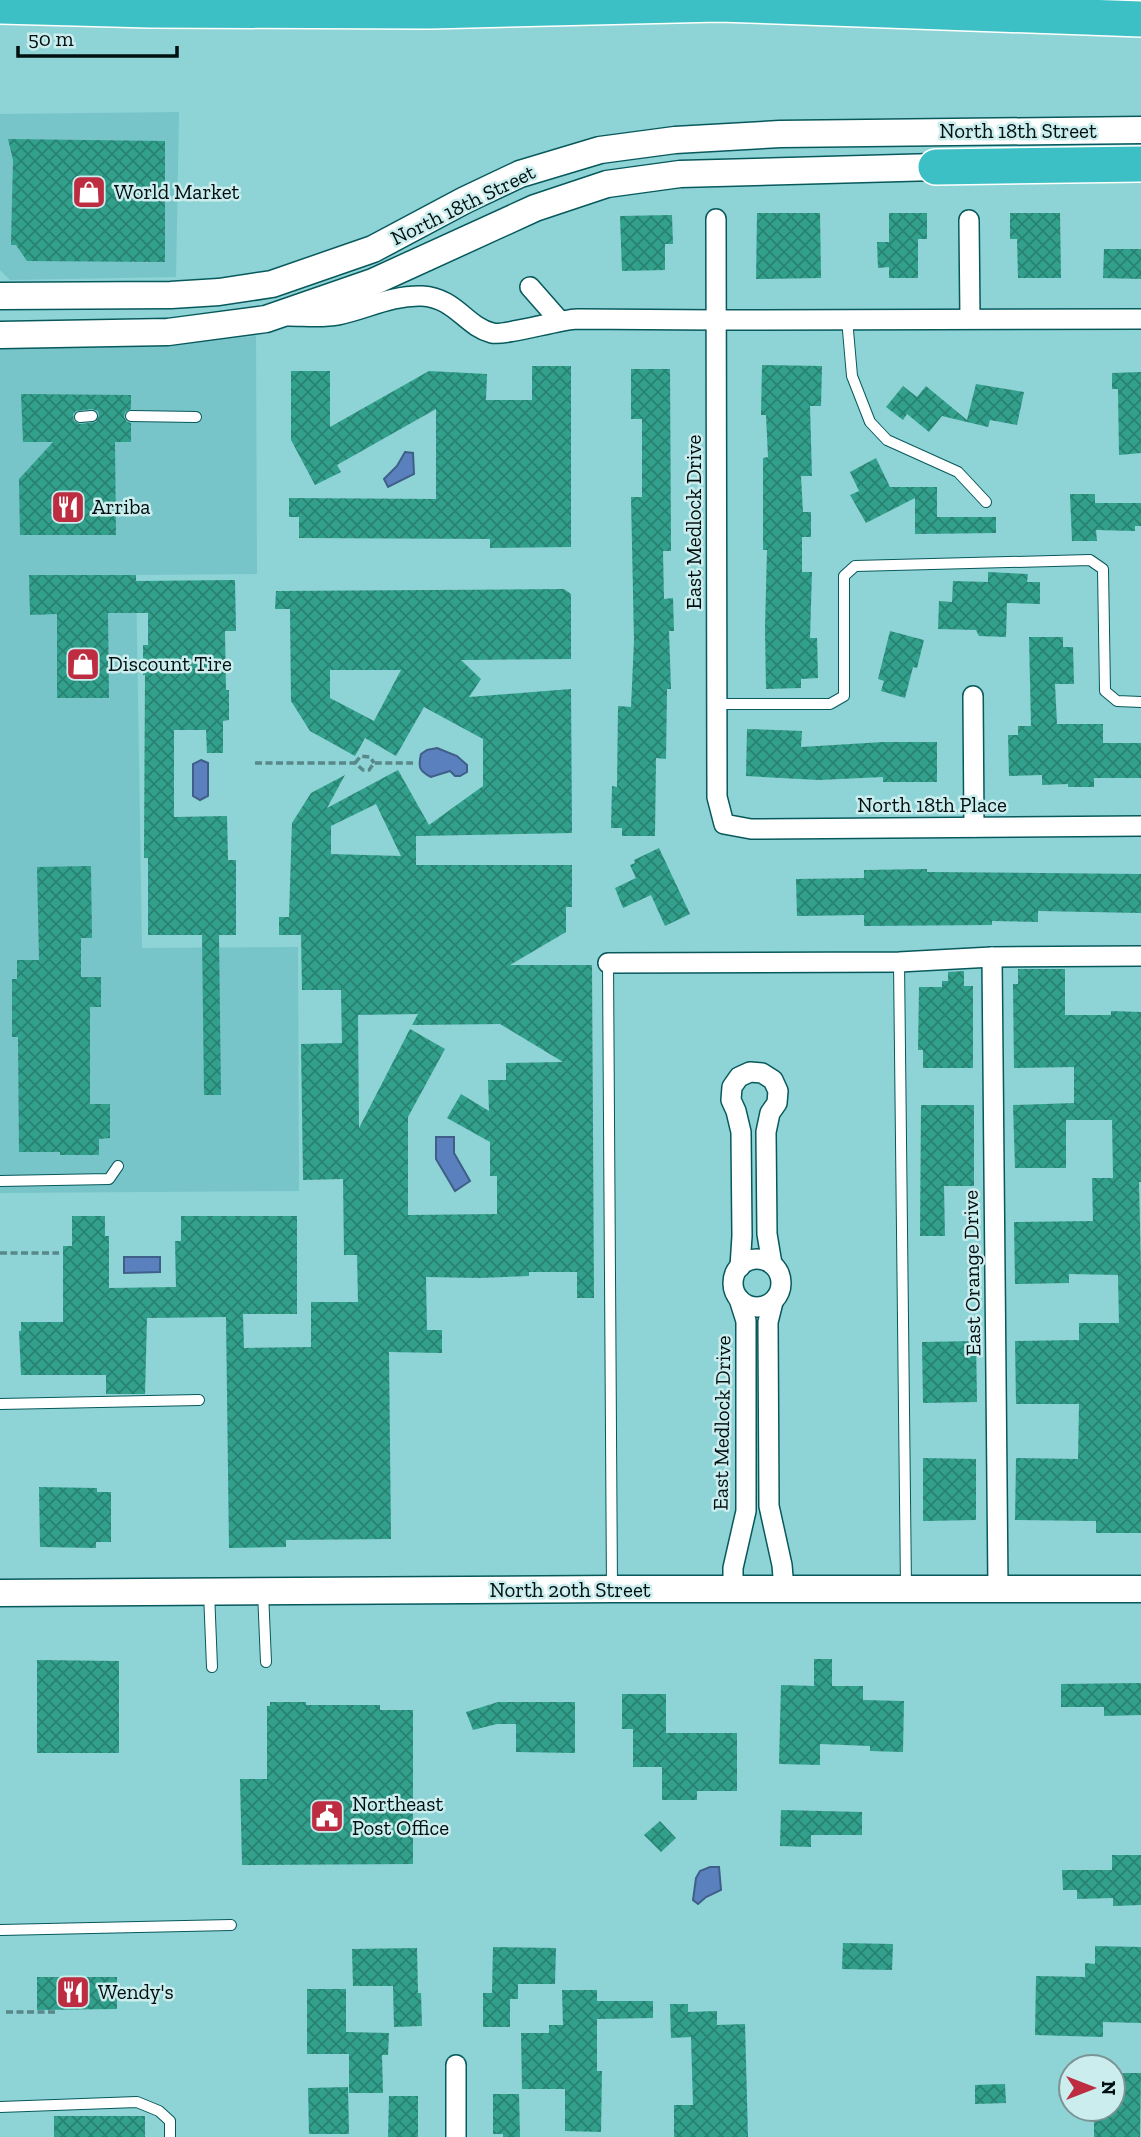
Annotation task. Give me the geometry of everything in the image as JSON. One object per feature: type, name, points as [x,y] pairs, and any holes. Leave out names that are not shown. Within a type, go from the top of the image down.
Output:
[{"type":"highway","points":[[0,6],[150,10],[430,11],[719,4],[1141,19]]},
{"type":"highway","points":[[936,167],[1141,164]]},
{"type":"main road","name":"North 18th Street","points":[[0,296],[171,295],[219,292],[272,284],[373,249],[520,174],[600,150],[675,139],[780,134],[1141,130]]},
{"type":"main road","name":"North 18th Street","points":[[0,335],[168,332],[279,316],[373,282],[536,208],[607,184],[680,174],[936,167],[996,155],[1141,151]]},
{"type":"main road","name":"North 20th Street","points":[[0,1593],[1141,1589]]},
{"type":"street","name":"East Medlock Drive","points":[[716,219],[718,797],[724,824]]},
{"type":"street","points":[[969,220],[970,318]]},
{"type":"street","points":[[530,287],[559,320]]},
{"type":"street","name":"North 18th Street","points":[[279,316],[336,316],[408,296],[426,296],[443,300],[480,328],[495,334],[559,320],[1141,318]]},
{"type":"street","points":[[973,696],[974,827]]},
{"type":"street","name":"North 18th Place","points":[[724,824],[751,829],[1141,826]]},
{"type":"street","points":[[608,963],[900,962],[992,957],[1141,956]]},
{"type":"street","name":"East Orange Drive","points":[[992,957],[998,1588]]},
{"type":"street","name":"East Medlock Drive","points":[[733,1589],[733,1568],[746,1511],[746,1321],[733,1284],[734,1276],[740,1267],[742,1236],[741,1132],[731,1100],[732,1087],[739,1077],[750,1072],[762,1073],[773,1080],[778,1091],[777,1103],[770,1114],[766,1132],[767,1234],[772,1264],[781,1283],[768,1322],[769,1506],[782,1565],[784,1589]]},
{"type":"street","points":[[740,1267],[758,1259],[772,1264]]},
{"type":"street","points":[[739,1299],[752,1307],[773,1301]]},
{"type":"street","points":[[456,2065],[456,2137]]},
{"type":"lane","points":[[847,319],[852,376],[870,422],[887,440],[958,472],[986,502]]},
{"type":"lane","points":[[80,417],[92,416]]},
{"type":"lane","points":[[131,416],[196,417]]},
{"type":"lane","points":[[717,704],[830,704],[844,696],[844,576],[855,566],[1090,560],[1103,569],[1105,691],[1117,701],[1141,702]]},
{"type":"lane","points":[[900,962],[906,1589]]},
{"type":"lane","points":[[608,963],[612,1589]]},
{"type":"lane","points":[[0,1181],[109,1179],[118,1166]]},
{"type":"lane","points":[[0,1404],[199,1400]]},
{"type":"lane","points":[[209,1591],[212,1667]]},
{"type":"lane","points":[[263,1591],[266,1662]]},
{"type":"lane","points":[[0,1930],[231,1925]]},
{"type":"lane","points":[[0,2107],[137,2102],[159,2111],[170,2122],[170,2137]]},
{"type":"path","points":[[355,764],[361,756],[370,757],[374,763]]},
{"type":"path","points":[[256,764],[355,764],[363,770],[369,770],[374,763]]},
{"type":"path","points":[[374,763],[413,764]]},
{"type":"path","points":[[0,1253],[59,1253]]},
{"type":"path","points":[[6,2012],[56,2012]]},
{"type":"shaded area","name":"World Market","points":[[179,112],[176,277],[10,280],[0,270],[0,114]]},
{"type":"shaded area","points":[[256,336],[257,574],[136,575],[142,948],[298,947],[299,1191],[0,1193],[0,349],[7,346],[176,344]]},
{"type":"shaded area","points":[[405,452],[413,453],[414,474],[388,487],[384,479],[397,466]]},
{"type":"shaded area","points":[[437,748],[457,756],[467,765],[467,772],[455,776],[450,771],[431,777],[424,773],[420,765],[421,754]]},
{"type":"shaded area","points":[[201,760],[208,763],[208,796],[200,800],[193,796],[193,764]]},
{"type":"shaded area","points":[[436,1137],[454,1137],[454,1153],[470,1181],[455,1191],[436,1159]]},
{"type":"shaded area","points":[[124,1257],[160,1257],[160,1272],[124,1273]]},
{"type":"shaded area","points":[[719,1867],[721,1890],[698,1904],[693,1900],[696,1878],[700,1871]]},
{"type":"building","name":"World Market","points":[[8,139],[165,141],[165,262],[27,261],[16,245],[11,245],[13,160]]},
{"type":"building","points":[[757,213],[820,213],[821,278],[756,279]]},
{"type":"building","points":[[889,213],[927,213],[927,239],[918,239],[918,278],[889,278],[889,267],[878,268],[877,242],[889,242]]},
{"type":"building","points":[[1010,213],[1060,213],[1061,278],[1018,278],[1017,239],[1010,239]]},
{"type":"building","points":[[672,215],[673,244],[665,244],[665,270],[622,271],[620,216]]},
{"type":"building","points":[[1104,249],[1141,249],[1141,279],[1103,278]]},
{"type":"building","points":[[762,365],[822,366],[821,406],[810,406],[812,476],[801,476],[803,512],[811,512],[811,537],[802,537],[802,572],[812,572],[810,638],[817,638],[818,678],[801,679],[801,688],[766,689],[767,550],[763,550],[763,458],[768,457],[766,415],[761,415]]},
{"type":"building","points":[[532,366],[571,366],[571,547],[490,548],[490,539],[299,538],[299,517],[289,517],[289,498],[436,499],[436,409],[337,465],[341,472],[315,485],[291,440],[291,371],[330,371],[330,427],[429,371],[487,374],[486,400],[532,400]]},
{"type":"building","points":[[631,369],[670,369],[671,551],[663,551],[664,599],[673,598],[674,631],[669,631],[671,689],[667,689],[666,759],[656,758],[655,836],[622,836],[622,828],[611,828],[612,786],[617,787],[618,706],[631,707],[634,641],[631,497],[642,497],[642,419],[631,419]]},
{"type":"building","points":[[1141,372],[1141,453],[1119,455],[1118,389],[1112,389],[1112,373]]},
{"type":"building","points":[[976,384],[1024,392],[1017,425],[990,420],[988,427],[942,416],[929,432],[907,414],[903,420],[886,407],[903,386],[917,397],[926,386],[967,420]]},
{"type":"building","points":[[21,394],[131,395],[131,409],[125,412],[124,417],[131,423],[131,442],[115,442],[116,535],[20,535],[19,479],[53,442],[23,442]],"holes":[[[76,411],[98,411],[96,422],[80,424],[74,421],[73,414]]]},
{"type":"building","points":[[876,458],[890,487],[937,487],[937,517],[996,517],[996,533],[915,534],[915,498],[866,523],[850,495],[859,491],[850,472]]},
{"type":"building","points":[[1070,494],[1095,494],[1095,503],[1141,503],[1141,526],[1135,526],[1135,531],[1096,530],[1097,541],[1072,541]]},
{"type":"building","points":[[988,572],[1028,574],[1027,582],[1040,582],[1040,604],[1007,603],[1006,637],[979,636],[976,630],[938,629],[939,601],[952,602],[953,581],[988,582]]},
{"type":"building","points":[[29,575],[136,575],[136,581],[235,580],[236,631],[225,631],[229,720],[223,721],[223,753],[207,753],[206,730],[174,730],[174,817],[227,816],[228,860],[236,860],[236,935],[219,935],[221,1095],[204,1095],[202,935],[148,935],[148,858],[144,858],[143,645],[148,645],[148,613],[108,613],[109,698],[57,698],[57,614],[30,615]]},
{"type":"building","points":[[564,589],[571,594],[571,659],[461,660],[481,679],[469,697],[571,689],[572,833],[416,836],[416,865],[572,865],[572,907],[566,907],[566,932],[510,965],[592,965],[594,1298],[577,1298],[577,1272],[529,1272],[529,1276],[480,1278],[426,1277],[427,1330],[442,1330],[442,1353],[389,1352],[391,1539],[286,1540],[286,1547],[229,1548],[226,1317],[147,1318],[145,1394],[106,1394],[106,1375],[21,1375],[19,1331],[21,1322],[63,1322],[63,1246],[72,1246],[72,1216],[105,1216],[105,1236],[109,1236],[109,1288],[176,1287],[175,1241],[181,1241],[181,1216],[297,1216],[297,1314],[243,1314],[244,1348],[311,1347],[311,1302],[358,1302],[357,1255],[344,1255],[343,1179],[303,1180],[301,1044],[342,1043],[341,990],[302,990],[301,935],[279,935],[279,917],[289,917],[292,823],[311,793],[345,775],[327,808],[398,770],[429,825],[483,786],[483,739],[424,707],[396,756],[365,738],[355,756],[310,731],[291,701],[290,609],[275,609],[276,591]],"holes":[[[330,670],[401,670],[374,721],[330,698]],[[376,804],[401,856],[331,854],[331,826]],[[418,1014],[412,1025],[500,1024],[563,1062],[506,1063],[506,1080],[488,1080],[489,1111],[461,1094],[447,1118],[490,1142],[490,1176],[497,1176],[497,1214],[408,1215],[408,1117],[445,1049],[410,1029],[359,1128],[358,1015]]]},
{"type":"building","points":[[890,631],[924,640],[905,698],[881,691],[884,681],[878,679]]},
{"type":"building","points":[[1029,637],[1063,637],[1063,647],[1073,647],[1074,684],[1055,684],[1057,724],[1103,724],[1103,743],[1141,743],[1141,778],[1094,778],[1094,787],[1068,787],[1068,784],[1042,785],[1042,775],[1009,776],[1008,735],[1018,735],[1018,726],[1031,726]]},
{"type":"building","points":[[747,729],[802,731],[801,747],[937,742],[937,782],[883,782],[883,777],[819,780],[746,776]]},
{"type":"building","points":[[659,848],[690,914],[665,926],[651,895],[623,908],[615,888],[636,878],[630,865],[635,863],[634,860]]},
{"type":"building","points":[[91,866],[92,938],[81,938],[81,977],[101,977],[101,1007],[90,1007],[90,1104],[110,1104],[110,1138],[99,1139],[99,1155],[19,1152],[18,1037],[12,1037],[12,979],[17,979],[17,960],[39,960],[37,867]]},
{"type":"building","points":[[927,869],[927,872],[1141,874],[1141,913],[1038,911],[1038,922],[992,921],[992,925],[864,926],[864,915],[797,916],[796,879],[864,878],[864,870]]},
{"type":"building","points":[[1018,969],[1065,969],[1065,1015],[1111,1015],[1111,1011],[1141,1012],[1141,1533],[1096,1533],[1096,1521],[1015,1520],[1016,1458],[1078,1459],[1079,1404],[1016,1404],[1015,1341],[1079,1340],[1079,1323],[1119,1323],[1118,1275],[1069,1274],[1069,1283],[1015,1284],[1014,1222],[1093,1221],[1092,1178],[1113,1178],[1112,1120],[1066,1120],[1066,1168],[1015,1168],[1013,1105],[1074,1103],[1074,1067],[1014,1068],[1013,984],[1018,984]]},
{"type":"building","points":[[964,971],[964,986],[973,986],[973,1068],[923,1068],[923,1050],[918,1050],[919,987],[942,987],[942,981],[948,981],[948,972]]},
{"type":"building","points":[[921,1105],[974,1105],[974,1186],[944,1186],[945,1236],[920,1236]]},
{"type":"building","points":[[976,1341],[977,1402],[923,1403],[922,1342]]},
{"type":"building","points":[[923,1458],[976,1459],[976,1520],[923,1521]]},
{"type":"building","points":[[39,1487],[97,1488],[97,1492],[111,1492],[111,1542],[96,1542],[96,1548],[40,1547]]},
{"type":"building","points":[[814,1659],[832,1659],[832,1686],[863,1686],[863,1700],[904,1701],[903,1752],[870,1751],[870,1746],[820,1744],[820,1765],[779,1764],[781,1685],[814,1686]]},
{"type":"building","points":[[37,1660],[119,1661],[119,1753],[37,1753]]},
{"type":"building","points":[[1141,1683],[1141,1715],[1104,1716],[1104,1707],[1061,1707],[1061,1684]]},
{"type":"building","points":[[622,1694],[666,1694],[666,1733],[737,1733],[737,1791],[697,1791],[697,1800],[662,1800],[662,1767],[633,1767],[633,1729],[622,1729]]},
{"type":"building","name":"Northeast Post Office","points":[[270,1702],[380,1705],[380,1710],[413,1710],[413,1864],[242,1865],[240,1779],[267,1779],[267,1706],[270,1706]]},
{"type":"building","points":[[498,1702],[575,1702],[575,1753],[516,1752],[516,1724],[497,1724],[473,1730],[466,1712]]},
{"type":"building","points":[[781,1810],[862,1812],[862,1835],[811,1835],[811,1847],[780,1846]]},
{"type":"building","points":[[660,1821],[676,1838],[661,1852],[644,1835]]},
{"type":"building","points":[[1112,1855],[1141,1855],[1141,1905],[1113,1906],[1113,1898],[1077,1899],[1077,1890],[1063,1890],[1062,1870],[1112,1870]]},
{"type":"building","points":[[843,1943],[893,1944],[892,1970],[842,1969]]},
{"type":"building","points":[[1095,1946],[1141,1947],[1141,2023],[1103,2022],[1103,2037],[1035,2035],[1036,1976],[1085,1977],[1085,1963],[1095,1964]]},
{"type":"building","points":[[493,1947],[556,1948],[555,1984],[518,1984],[518,1999],[510,1999],[510,2027],[483,2027],[483,1993],[492,1993]]},
{"type":"building","points":[[417,1948],[422,2026],[394,2027],[393,1986],[353,1986],[352,1949]]},
{"type":"building","points":[[37,1977],[117,1977],[117,2009],[37,2010]]},
{"type":"building","points":[[307,1989],[346,1989],[346,2032],[389,2033],[388,2055],[382,2055],[383,2093],[349,2093],[349,2054],[307,2054]]},
{"type":"building","points":[[562,1990],[597,1990],[597,2001],[653,2001],[653,2018],[597,2019],[597,2071],[602,2071],[601,2132],[565,2131],[565,2089],[522,2089],[521,2033],[549,2033],[549,2025],[563,2025]]},
{"type":"building","points":[[670,2004],[688,2004],[688,2012],[717,2011],[717,2025],[745,2024],[748,2137],[674,2137],[674,2105],[693,2105],[691,2037],[671,2038]]},
{"type":"building","points":[[1127,2073],[1141,2073],[1140,2137],[1094,2137],[1094,2123],[1127,2123]]},
{"type":"building","points":[[1005,2084],[1006,2103],[975,2104],[975,2085]]},
{"type":"building","points":[[348,2087],[349,2134],[309,2134],[308,2088]]},
{"type":"building","points":[[493,2094],[519,2094],[520,2137],[493,2134]]},
{"type":"building","points":[[389,2096],[418,2096],[418,2137],[388,2137]]},
{"type":"building","points":[[54,2116],[145,2116],[145,2137],[54,2137]]},
{"type":"place","name":"World Market","points":[[89,192]]},
{"type":"place","name":"Arriba","points":[[68,507]]},
{"type":"place","name":"Discount Tire","points":[[83,664]]},
{"type":"place","name":"Northeast Post Office","points":[[327,1816]]},
{"type":"place","name":"Wendy's","points":[[73,1992]]}]
